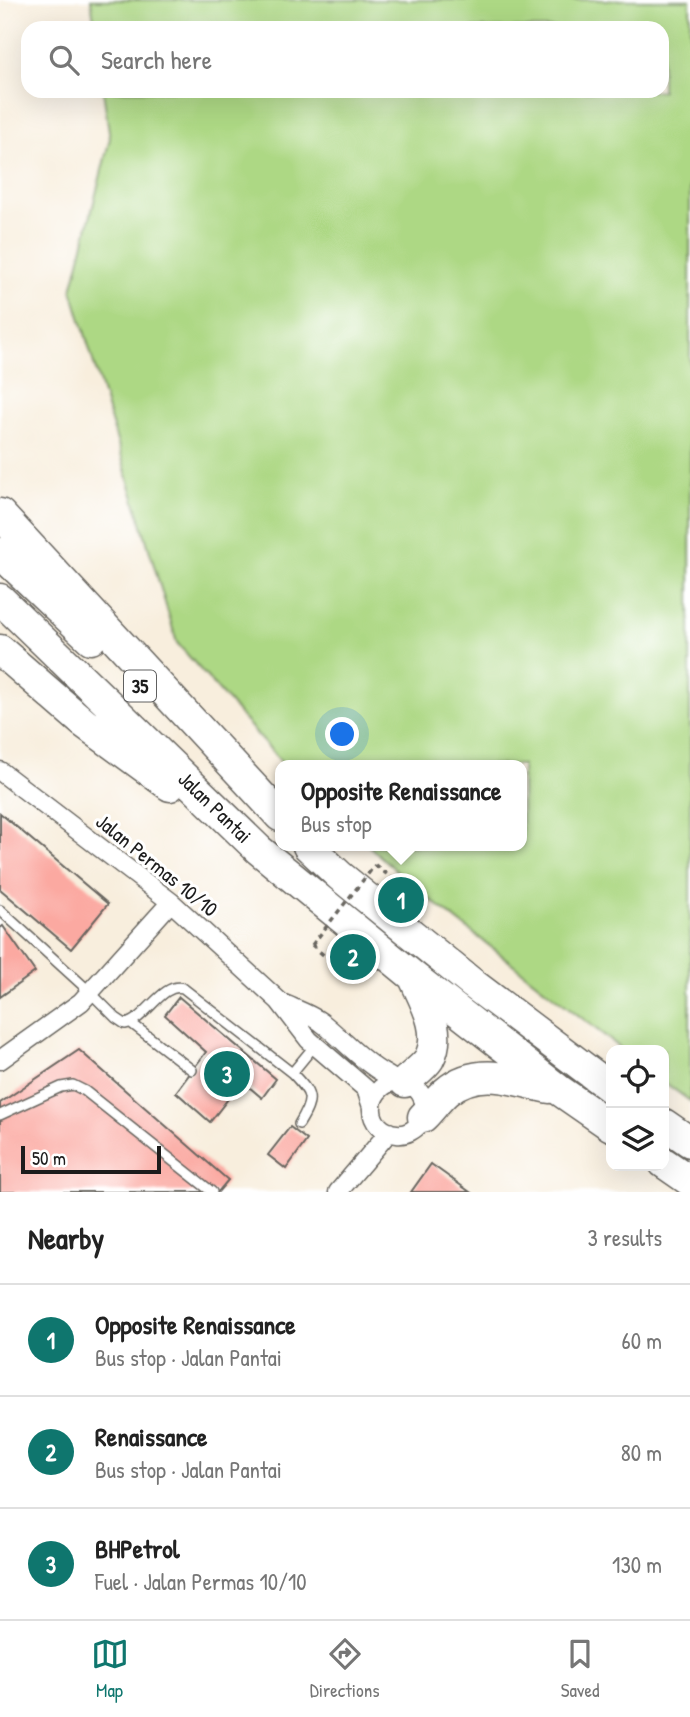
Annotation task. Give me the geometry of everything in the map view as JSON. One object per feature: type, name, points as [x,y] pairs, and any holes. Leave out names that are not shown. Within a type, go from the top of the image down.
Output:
[{"type":"highway","points":[[0,514],[275,813]]},
{"type":"highway","name":"Jalan Pantai","points":[[0,553],[275,813]]},
{"type":"highway","name":"Jalan Pantai","points":[[0,599],[258,850],[414,977],[559,1090],[606,1123]]},
{"type":"highway","points":[[0,650],[84,723],[258,850]]},
{"type":"highway","points":[[313,851],[340,876],[473,984],[606,1084]]},
{"type":"highway","points":[[401,1081],[428,1060],[435,1040],[430,1013],[414,977]]},
{"type":"highway","points":[[424,1117],[447,1091],[471,1077],[499,1076],[559,1090]]},
{"type":"highway","points":[[669,1127],[690,1142]]},
{"type":"highway","points":[[669,1166],[690,1181]]},
{"type":"street","name":"Jalan Permas 10/10","points":[[0,771],[171,902],[279,1001],[309,1040],[366,1089],[372,1107]]},
{"type":"street","points":[[0,1060],[81,1002],[171,902]]},
{"type":"street","name":"Jalan Permas 10/10","points":[[279,1001],[318,1020],[379,1070],[401,1081]]},
{"type":"street","points":[[401,1081],[419,1091],[425,1108],[424,1117],[413,1130],[397,1134],[389,1132],[376,1122],[372,1107],[377,1092],[389,1082],[401,1081]]},
{"type":"street","points":[[338,1192],[389,1132]]},
{"type":"lane","points":[[1,912],[125,1024],[136,1020],[172,987],[183,988],[292,1073],[308,1092],[309,1108],[299,1124]]},
{"type":"lane","points":[[131,1023],[192,1070]]},
{"type":"lane","points":[[292,1073],[315,1045]]},
{"type":"lane","points":[[0,1115],[61,1087],[73,1085],[85,1091],[212,1192]]},
{"type":"path","points":[[364,936],[337,967],[312,945],[374,865]]},
{"type":"green space","points":[[91,0],[690,0],[690,1101],[669,1086],[669,1045],[617,1045],[418,890],[375,851],[527,851],[527,760],[280,760],[177,643],[72,290],[110,138],[104,98],[669,98],[669,21],[94,21]]},
{"type":"building","points":[[0,813],[108,904],[71,949],[0,889]]},
{"type":"building","points":[[3,926],[35,972],[0,997],[0,928]]},
{"type":"building","points":[[179,997],[276,1079],[262,1098],[242,1081],[210,1122],[176,1092],[206,1052],[165,1015]]},
{"type":"building","points":[[79,1050],[228,1180],[218,1192],[0,1192],[0,1103]]},
{"type":"building","points":[[290,1127],[307,1140],[286,1169],[268,1155]]},
{"type":"building","points":[[431,1164],[470,1192],[411,1192]]},
{"type":"place","name":"Opposite Renaissance","points":[[401,900]]},
{"type":"place","name":"Renaissance","points":[[353,957]]},
{"type":"place","name":"BHPetrol","points":[[227,1074]]}]
